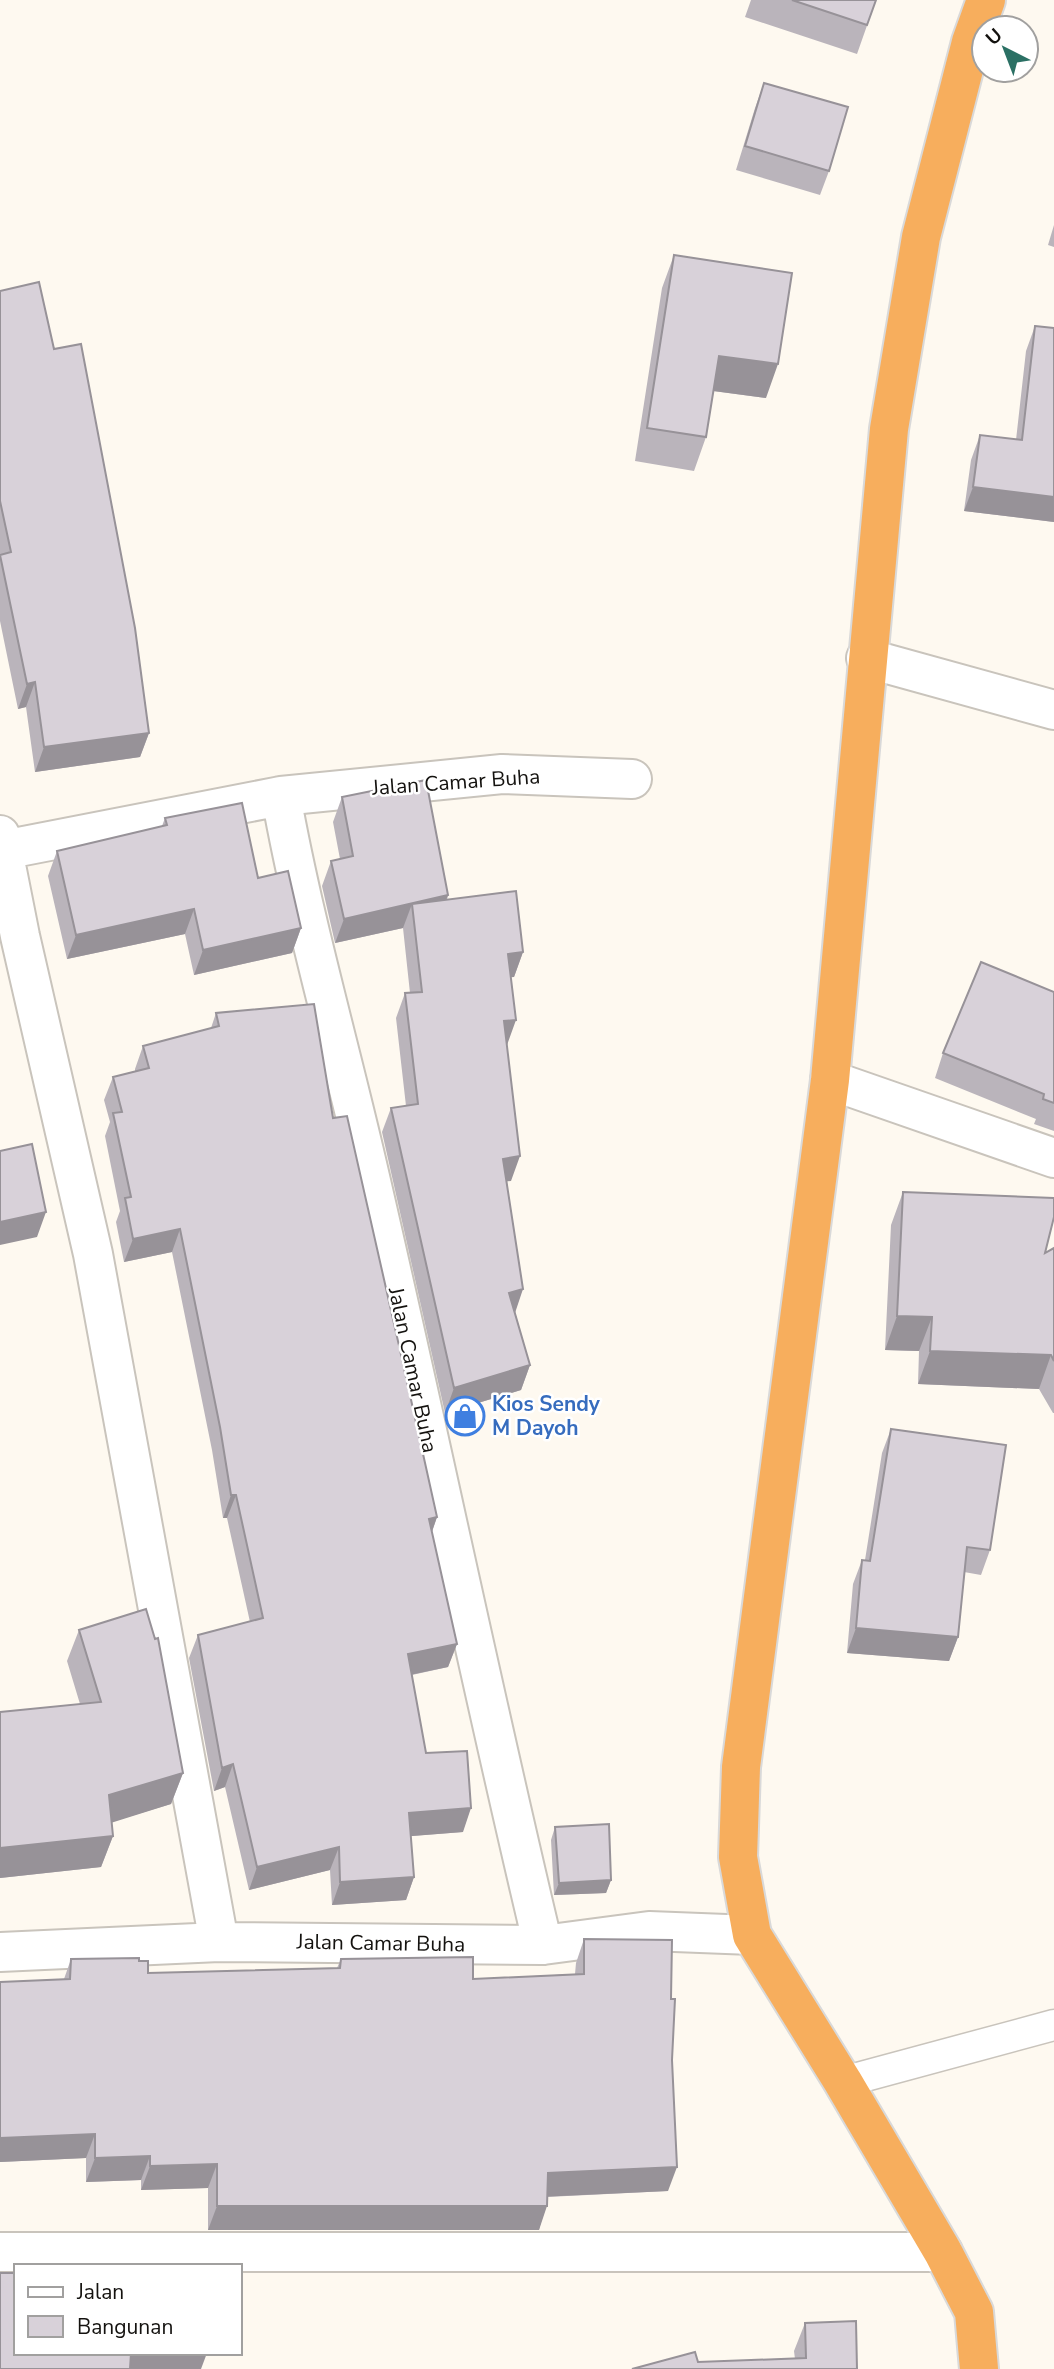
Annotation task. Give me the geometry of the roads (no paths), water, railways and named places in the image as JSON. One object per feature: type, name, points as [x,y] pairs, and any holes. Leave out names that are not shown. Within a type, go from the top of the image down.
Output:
[{"type":"highway","points":[[979,2369],[974,2312],[943,2252],[752,1934],[738,1857],[741,1767],[830,1080],[866,658],[889,429],[921,237],[971,42],[986,0]]},
{"type":"street","points":[[866,658],[1054,710]]},
{"type":"street","name":"Jalan Camar Buha","points":[[219,1942],[93,1254],[19,936],[1,843],[281,796],[502,774],[632,779]]},
{"type":"street","name":"Jalan Camar Buha","points":[[281,796],[291,853],[370,1175],[494,1737],[543,1945]]},
{"type":"street","points":[[830,1080],[1054,1158]]},
{"type":"street","name":"Jalan Camar Buha","points":[[0,1952],[219,1942],[543,1945],[649,1931],[752,1934]]},
{"type":"street","points":[[0,2252],[943,2252]]},
{"type":"lane","points":[[843,2082],[1054,2025]]},
{"type":"place","name":"Kios Sendy M Dayoh","points":[[465,1416]]}]
